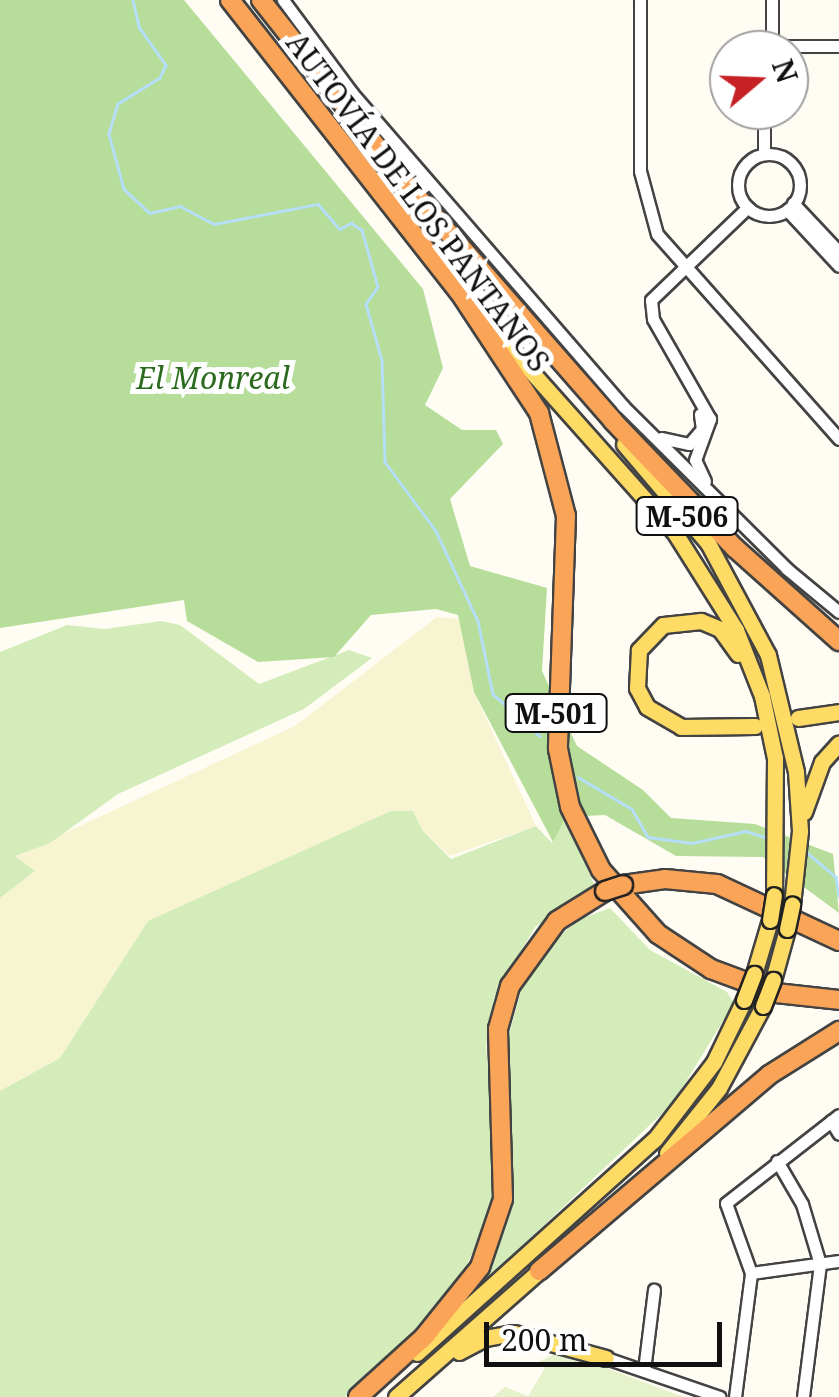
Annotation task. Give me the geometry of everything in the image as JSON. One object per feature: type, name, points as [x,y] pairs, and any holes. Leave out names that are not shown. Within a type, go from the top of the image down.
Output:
[{"type":"highway","name":"AUTOVÍA DE LOS PANTANOS","points":[[230,0],[460,293],[526,389],[560,478],[566,542],[558,750],[570,807],[588,848],[622,898],[697,961],[776,993],[839,1000]]},
{"type":"highway","name":"AUTOVÍA DE LOS PANTANOS","points":[[261,0],[466,256],[687,499],[839,640]]},
{"type":"highway","points":[[358,1397],[447,1312],[480,1267],[498,1222],[505,1173],[498,1063],[503,1008],[537,942],[614,888],[665,879],[717,884],[839,941]]},
{"type":"highway","points":[[539,1271],[769,1075],[839,1031]]},
{"type":"main road","name":"M-506","points":[[398,1397],[690,1128],[732,1069],[773,980],[792,905],[800,831],[785,712],[733,584],[690,520],[466,256]]},
{"type":"main road","name":"M-506","points":[[367,1397],[655,1139],[714,1062],[754,974],[770,920],[779,852],[779,824],[762,696],[736,630],[675,533],[460,293]]},
{"type":"main road","points":[[756,726],[709,730],[663,719],[637,688],[639,650],[663,625],[701,620],[733,642],[762,696]]},
{"type":"main road","points":[[798,718],[839,712]]},
{"type":"main road","points":[[800,831],[812,782],[839,743]]},
{"type":"main road","points":[[398,1397],[469,1345],[499,1334],[535,1336],[606,1358]]},
{"type":"street","points":[[283,0],[352,93],[623,406],[750,534],[839,612]]},
{"type":"street","points":[[640,0],[644,197],[680,266],[839,440]]},
{"type":"street","points":[[764,0],[766,30]]},
{"type":"street","points":[[770,30],[772,0]]},
{"type":"street","points":[[809,47],[839,46]]},
{"type":"street","points":[[766,130],[768,154]]},
{"type":"street","points":[[768,154],[770,130]]},
{"type":"street","points":[[768,154],[796,169],[800,189],[790,207],[762,215],[745,204],[739,176],[751,159],[768,154]]},
{"type":"street","points":[[745,204],[653,296],[652,313],[710,419],[697,468],[750,534]]},
{"type":"street","points":[[790,207],[839,252]]},
{"type":"street","points":[[790,207],[839,266]]},
{"type":"street","points":[[623,406],[668,444],[690,444],[702,429],[643,309],[648,292],[680,266]]},
{"type":"street","points":[[735,1397],[751,1273],[726,1203],[835,1118],[839,1134]]},
{"type":"street","points":[[777,1161],[802,1204],[820,1264],[803,1397]]},
{"type":"street","points":[[751,1273],[839,1261]]},
{"type":"street","points":[[644,1370],[654,1290]]},
{"type":"street","points":[[606,1358],[720,1397]]},
{"type":"shaded area","points":[[437,617],[460,619],[474,692],[536,826],[450,856],[423,831],[413,811],[148,921],[60,1058],[0,1091],[0,898],[35,871],[13,857],[295,726]]},
{"type":"green space","name":"El Monreal","points":[[0,0],[184,0],[423,289],[443,368],[425,405],[462,430],[496,430],[503,444],[450,499],[470,566],[547,588],[542,671],[577,746],[643,790],[671,818],[755,824],[833,854],[839,913],[763,857],[676,856],[605,815],[566,817],[553,842],[474,692],[458,615],[436,609],[371,615],[334,657],[258,662],[187,621],[184,600],[0,628]]},
{"type":"green space","points":[[161,621],[180,625],[259,684],[349,650],[372,658],[304,709],[118,794],[50,843],[15,856],[35,871],[0,898],[0,652],[67,625],[105,629]]},
{"type":"green space","points":[[391,811],[413,811],[423,831],[451,859],[536,826],[552,843],[566,817],[594,884],[535,927],[494,998],[486,1046],[494,1135],[491,1213],[455,1290],[345,1397],[0,1397],[0,1091],[60,1058],[148,921]]},
{"type":"green space","points":[[610,908],[650,950],[727,992],[734,1003],[673,1103],[484,1282],[514,1203],[508,1038],[524,980],[551,943],[580,919]]},
{"type":"green space","points":[[560,1351],[684,1397],[493,1397],[505,1387],[528,1396],[545,1368],[537,1363]]},
{"type":"waterway","points":[[133,0],[139,27],[166,65],[160,78],[118,104],[109,134],[124,189],[150,213],[180,206],[214,224],[318,204],[340,229],[351,223],[362,230],[378,287],[366,304],[382,360],[385,462],[436,531],[478,621],[493,694],[540,736]]},
{"type":"waterway","points":[[578,777],[632,809],[648,837],[692,843],[746,831],[768,838]]},
{"type":"waterway","points":[[804,850],[836,877],[839,897]]}]
